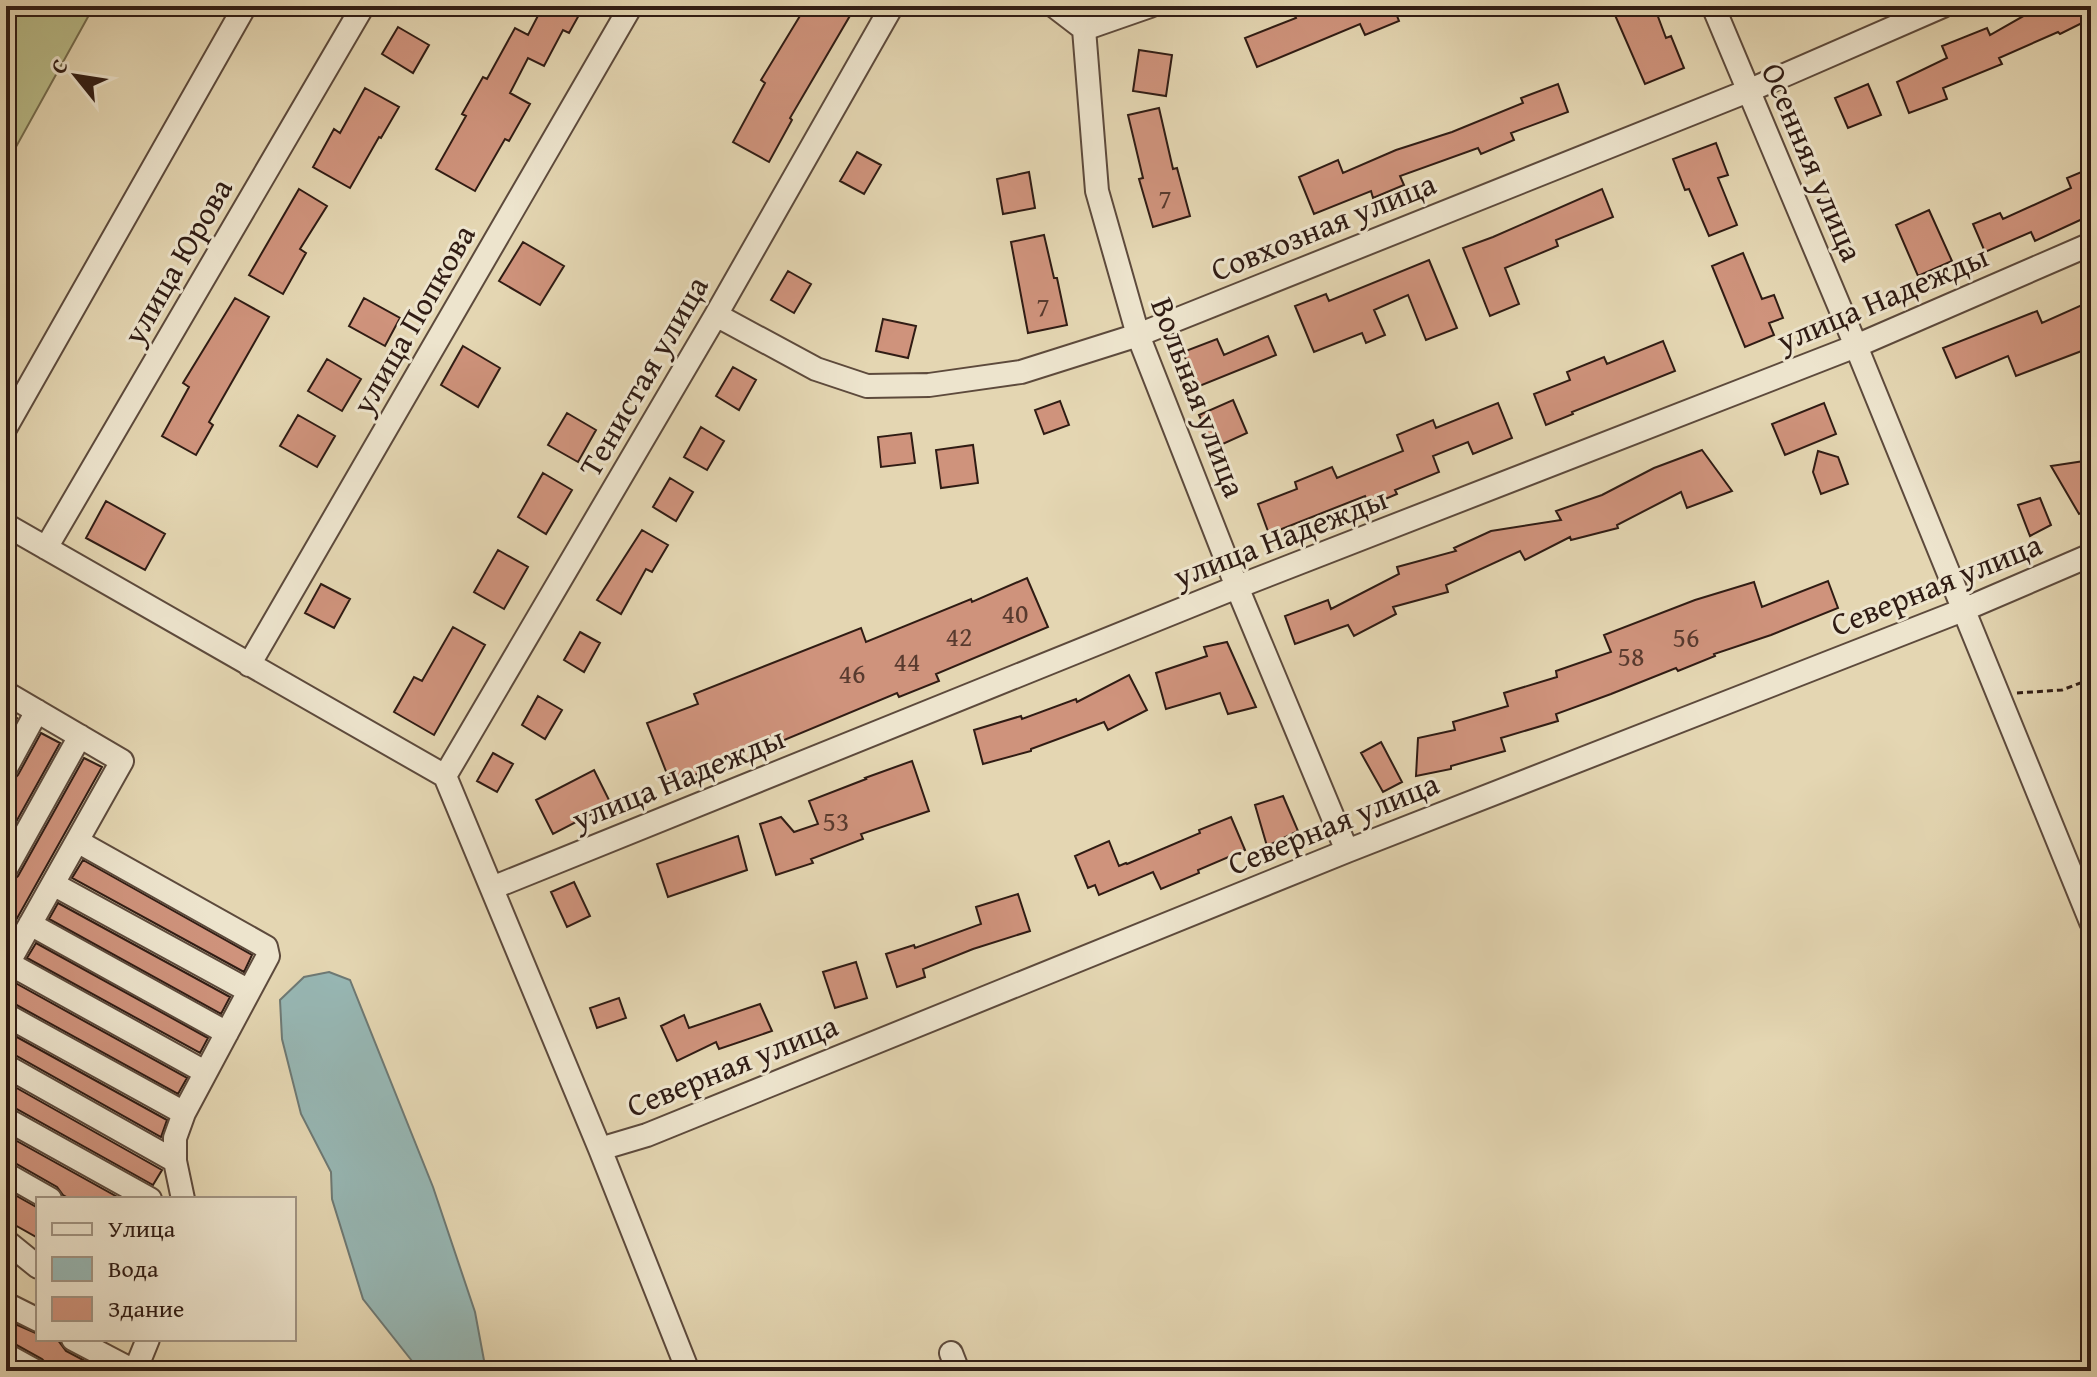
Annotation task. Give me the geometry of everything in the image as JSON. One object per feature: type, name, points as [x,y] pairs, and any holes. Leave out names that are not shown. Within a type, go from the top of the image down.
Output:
[{"type":"street","points":[[6,427],[245,6]]},
{"type":"street","name":"улица Юрова","points":[[46,548],[363,6]]},
{"type":"street","name":"улица Попкова","points":[[249,665],[631,6]]},
{"type":"street","name":"Тенистая улица","points":[[445,776],[716,315],[892,6]]},
{"type":"street","points":[[1054,6],[1084,29],[1150,6]]},
{"type":"street","name":"Осенняя улица","points":[[1713,6],[1856,346],[2091,922]]},
{"type":"street","name":"Совхозная улица","points":[[716,315],[816,369],[867,386],[929,385],[1021,372],[1138,335],[1748,91],[1943,6]]},
{"type":"street","name":"Вольная улица","points":[[1084,29],[1097,191],[1138,335],[1237,587],[1347,851]]},
{"type":"street","name":"улица Надежды","points":[[492,888],[1237,587],[1856,346],[2091,244]]},
{"type":"street","points":[[6,525],[445,776],[600,1149],[688,1371]]},
{"type":"street","name":"Северная улица","points":[[600,1149],[661,1129],[1347,851],[1963,610],[2091,555]]},
{"type":"street","points":[[6,693],[122,761],[7,965],[205,1072]]},
{"type":"street","points":[[6,768],[37,711]]},
{"type":"street","points":[[6,869],[80,736]]},
{"type":"street","points":[[77,841],[266,947],[268,956],[184,1113],[175,1138],[175,1161],[183,1197]]},
{"type":"street","points":[[53,884],[249,991]]},
{"type":"street","points":[[30,924],[227,1033]]},
{"type":"street","points":[[6,1015],[184,1113]]},
{"type":"street","points":[[6,1066],[175,1161]]},
{"type":"street","points":[[6,1119],[146,1197]]},
{"type":"street","points":[[6,1174],[46,1197]]},
{"type":"street","points":[[6,1241],[36,1265]]},
{"type":"street","points":[[6,1304],[36,1319]]},
{"type":"street","points":[[77,1341],[134,1371],[147,1341]]},
{"type":"street","points":[[6,1355],[35,1371]]},
{"type":"path","points":[[1998,694],[2062,690],[2091,679]]},
{"type":"green space","points":[[6,6],[94,6],[6,165]]},
{"type":"water","points":[[329,972],[350,980],[433,1187],[475,1312],[486,1371],[418,1371],[363,1299],[332,1199],[331,1172],[301,1114],[282,1039],[280,1000],[304,977]]},
{"type":"building","points":[[543,6],[584,6],[569,33],[563,30],[544,66],[528,58],[510,93],[530,104],[509,141],[505,139],[475,191],[436,169],[466,116],[462,114],[483,77],[487,79],[515,28],[528,35]]},
{"type":"building","points":[[806,6],[838,6],[851,14],[790,118],[792,120],[769,162],[733,142],[765,83],[761,80]]},
{"type":"building","points":[[1313,6],[1393,6],[1399,21],[1365,35],[1360,24],[1257,67],[1245,38],[1296,18],[1294,14]]},
{"type":"building","points":[[1611,6],[1654,6],[1666,38],[1671,36],[1684,68],[1645,84]]},
{"type":"building","points":[[2056,6],[2081,6],[2088,20],[1999,58],[2002,64],[1943,88],[1947,99],[1909,113],[1897,82],[1947,58],[1942,46],[1987,28],[1990,35],[2034,10],[2037,15]]},
{"type":"building","points":[[398,27],[429,45],[413,73],[382,54]]},
{"type":"building","points":[[1139,50],[1172,55],[1166,96],[1133,91]]},
{"type":"building","points":[[1558,84],[1568,112],[1511,133],[1514,140],[1481,154],[1478,148],[1400,176],[1404,185],[1373,198],[1371,191],[1314,214],[1299,177],[1338,160],[1343,173],[1523,103],[1521,98]]},
{"type":"building","points":[[1868,84],[1881,115],[1848,128],[1835,98]]},
{"type":"building","points":[[365,88],[399,107],[350,188],[313,167],[334,129],[340,133]]},
{"type":"building","points":[[1159,108],[1173,169],[1177,168],[1190,216],[1153,227],[1139,179],[1143,178],[1128,115]]},
{"type":"building","points":[[1716,143],[1728,175],[1718,178],[1737,225],[1709,236],[1673,159]]},
{"type":"building","points":[[857,152],[881,165],[864,194],[840,181]]},
{"type":"building","points":[[2091,168],[2091,215],[2035,241],[2031,232],[1985,252],[1973,224],[2000,213],[2003,219],[2071,188],[2067,178]]},
{"type":"building","points":[[1029,172],[1035,208],[1003,214],[997,179]]},
{"type":"building","points":[[299,189],[327,206],[300,249],[306,253],[283,294],[249,275]]},
{"type":"building","points":[[1602,189],[1613,217],[1556,240],[1558,246],[1505,268],[1519,304],[1490,316],[1463,248]]},
{"type":"building","points":[[1929,210],[1952,261],[1918,276],[1896,225]]},
{"type":"building","points":[[1044,235],[1067,325],[1028,333],[1011,242]]},
{"type":"building","points":[[523,242],[564,266],[540,305],[499,281]]},
{"type":"building","points":[[1743,253],[1762,299],[1774,295],[1783,318],[1769,323],[1774,335],[1745,347],[1712,266]]},
{"type":"building","points":[[1429,260],[1457,328],[1426,340],[1408,295],[1374,310],[1385,335],[1366,343],[1362,333],[1314,352],[1295,306],[1326,294],[1329,301]]},
{"type":"building","points":[[788,271],[811,284],[794,313],[771,300]]},
{"type":"building","points":[[235,298],[269,317],[209,422],[213,425],[196,455],[162,436],[189,387],[183,383]]},
{"type":"building","points":[[364,298],[400,318],[385,346],[349,326]]},
{"type":"building","points":[[2091,301],[2091,345],[2079,352],[2016,376],[2008,356],[1956,378],[1943,348],[2037,311],[2042,323]]},
{"type":"building","points":[[883,319],[916,326],[908,358],[876,351]]},
{"type":"building","points":[[1268,336],[1276,355],[1197,387],[1183,352],[1217,339],[1224,355]]},
{"type":"building","points":[[1663,341],[1675,371],[1546,425],[1534,394],[1570,380],[1567,372],[1604,357],[1607,364]]},
{"type":"building","points":[[463,346],[500,368],[478,407],[441,385]]},
{"type":"building","points":[[327,359],[361,379],[342,411],[308,391]]},
{"type":"building","points":[[733,367],[756,380],[739,410],[716,396]]},
{"type":"building","points":[[1233,400],[1247,433],[1214,448],[1199,415]]},
{"type":"building","points":[[1060,401],[1069,425],[1044,434],[1035,410]]},
{"type":"building","points":[[1498,403],[1512,438],[1473,454],[1468,442],[1433,456],[1439,472],[1395,490],[1397,494],[1369,506],[1365,496],[1269,534],[1258,504],[1297,489],[1295,482],[1332,467],[1337,478],[1403,451],[1397,435],[1433,420],[1436,428]]},
{"type":"building","points":[[1824,403],[1836,434],[1785,455],[1772,424]]},
{"type":"building","points":[[567,413],[596,430],[578,462],[548,445]]},
{"type":"building","points":[[298,415],[335,436],[317,467],[280,446]]},
{"type":"building","points":[[701,427],[724,441],[707,470],[684,457]]},
{"type":"building","points":[[911,433],[915,463],[881,467],[878,437]]},
{"type":"building","points":[[973,445],[978,483],[941,488],[936,450]]},
{"type":"building","points":[[1702,450],[1732,491],[1687,508],[1681,492],[1617,525],[1618,528],[1571,540],[1570,537],[1525,560],[1520,551],[1446,585],[1448,592],[1393,607],[1396,614],[1354,636],[1348,625],[1295,644],[1285,616],[1328,600],[1331,609],[1399,574],[1397,567],[1456,551],[1454,548],[1491,531],[1561,520],[1556,511],[1602,495],[1654,468]]},
{"type":"building","points":[[1818,451],[1838,457],[1848,484],[1821,494],[1813,472]]},
{"type":"building","points":[[2091,460],[2091,507],[2079,514],[2051,466]]},
{"type":"building","points":[[543,473],[572,490],[546,534],[518,517]]},
{"type":"building","points":[[670,478],[693,492],[676,521],[653,507]]},
{"type":"building","points":[[2040,498],[2051,525],[2030,536],[2018,505]]},
{"type":"building","points":[[106,501],[165,534],[145,570],[86,538]]},
{"type":"building","points":[[642,530],[668,545],[652,572],[646,569],[621,614],[597,600]]},
{"type":"building","points":[[498,550],[528,567],[504,609],[474,592]]},
{"type":"building","points":[[1027,578],[1048,627],[936,674],[939,681],[899,697],[897,693],[782,741],[779,733],[711,762],[713,768],[671,784],[647,723],[698,704],[694,694],[861,628],[866,642]]},
{"type":"building","points":[[1828,581],[1838,608],[1714,654],[1678,671],[1676,668],[1556,714],[1558,721],[1501,738],[1505,751],[1451,766],[1451,769],[1416,776],[1418,738],[1455,730],[1453,722],[1508,706],[1504,693],[1557,677],[1556,671],[1611,652],[1604,635],[1695,600],[1754,582],[1762,607]]},
{"type":"building","points":[[321,584],[350,599],[334,628],[305,613]]},
{"type":"building","points":[[453,627],[485,645],[434,735],[394,712],[414,677],[422,681]]},
{"type":"building","points":[[580,632],[600,643],[584,672],[564,660]]},
{"type":"building","points":[[1227,642],[1256,707],[1228,714],[1220,693],[1166,709],[1156,673],[1207,656],[1204,647]]},
{"type":"building","points":[[1129,675],[1147,710],[1108,730],[1104,722],[1031,751],[983,764],[974,730],[1021,716],[1022,719],[1076,699],[1077,702]]},
{"type":"building","points":[[538,696],[562,710],[545,739],[522,725]]},
{"type":"building","points":[[6,711],[17,718],[6,739]]},
{"type":"building","points":[[41,733],[60,743],[6,840],[6,782],[18,775]]},
{"type":"building","points":[[1381,742],[1402,782],[1383,792],[1361,753]]},
{"type":"building","points":[[493,753],[513,764],[497,792],[477,781]]},
{"type":"building","points":[[84,758],[102,767],[6,938],[6,883],[18,876]]},
{"type":"building","points":[[912,761],[929,811],[861,834],[863,839],[811,859],[813,863],[776,875],[760,824],[781,817],[794,832],[818,824],[809,801]]},
{"type":"building","points":[[594,770],[611,804],[553,834],[536,800]]},
{"type":"building","points":[[1283,796],[1298,831],[1267,846],[1255,805]]},
{"type":"building","points":[[1231,817],[1245,850],[1161,889],[1153,872],[1099,895],[1095,885],[1088,888],[1075,856],[1109,841],[1119,866],[1127,864]]},
{"type":"building","points":[[738,836],[747,870],[668,897],[657,864]]},
{"type":"building","points":[[83,860],[252,955],[244,972],[72,878]]},
{"type":"building","points":[[574,882],[590,916],[567,927],[551,892]]},
{"type":"building","points":[[1018,894],[1030,931],[923,969],[925,977],[897,987],[886,954],[914,945],[915,948],[981,924],[976,907]]},
{"type":"building","points":[[58,903],[230,997],[221,1014],[49,919]]},
{"type":"building","points":[[36,943],[208,1038],[200,1053],[27,958]]},
{"type":"building","points":[[856,962],[867,998],[835,1008],[823,972]]},
{"type":"building","points":[[10,980],[187,1078],[178,1094],[6,1001],[6,981]]},
{"type":"building","points":[[619,998],[626,1018],[597,1028],[590,1008]]},
{"type":"building","points":[[760,1004],[772,1031],[719,1049],[716,1042],[677,1061],[661,1026],[684,1015],[689,1028]]},
{"type":"building","points":[[6,1031],[167,1120],[161,1137],[6,1052]]},
{"type":"building","points":[[6,1082],[162,1170],[153,1185],[6,1105]]},
{"type":"building","points":[[6,1135],[117,1197],[66,1197],[57,1187],[6,1160]]},
{"type":"building","points":[[6,1190],[36,1207],[36,1237],[6,1220]]},
{"type":"building","points":[[6,1320],[36,1333],[36,1341],[58,1341],[66,1351],[104,1371],[49,1371],[42,1359],[6,1341]]}]
